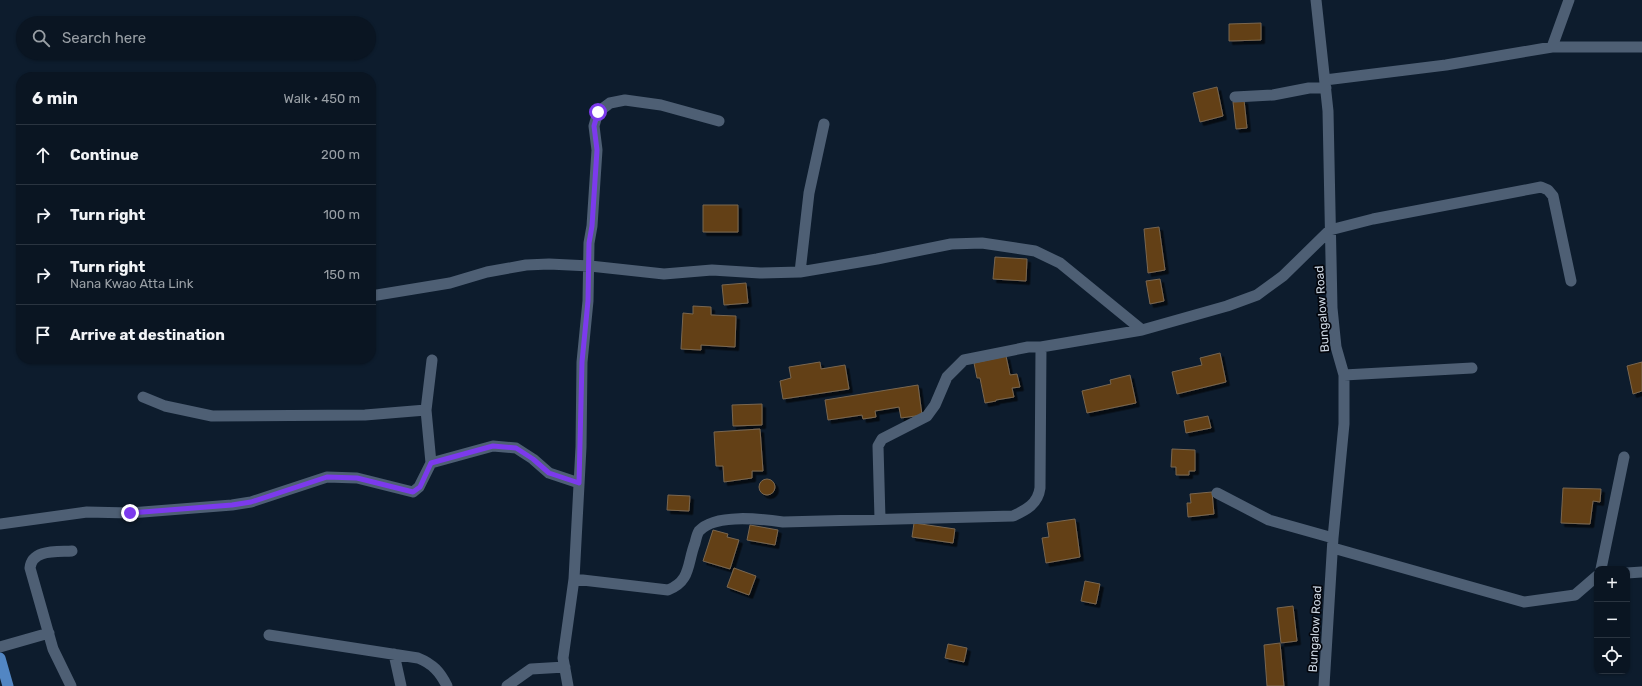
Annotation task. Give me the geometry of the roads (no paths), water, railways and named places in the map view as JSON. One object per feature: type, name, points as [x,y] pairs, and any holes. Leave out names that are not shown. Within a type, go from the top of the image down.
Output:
[{"type":"main road","points":[[0,658],[8,686]]},
{"type":"street","name":"Bungalow Road","points":[[1316,0],[1326,84],[1332,308],[1336,348],[1344,375],[1344,424],[1327,613],[1324,686]]},
{"type":"street","points":[[1552,47],[1569,0]]},
{"type":"street","points":[[1235,97],[1273,95],[1326,84],[1552,47],[1642,47]]},
{"type":"street","points":[[568,686],[564,667],[564,649],[574,579],[579,483],[582,362],[588,301],[590,266],[589,243],[592,226],[597,150],[594,126],[598,112],[610,103],[625,100],[660,105],[719,121]]},
{"type":"street","points":[[800,272],[809,193],[824,124]]},
{"type":"street","points":[[880,519],[878,446],[882,439],[927,416],[936,405],[947,377],[964,360],[1028,346],[1041,346],[1142,330],[1227,306],[1257,295],[1283,276],[1330,230],[1373,219],[1541,187],[1548,190],[1553,196],[1571,281]]},
{"type":"street","points":[[376,295],[450,283],[487,272],[526,265],[549,264],[590,266],[664,274],[712,270],[760,273],[800,272],[877,259],[951,244],[982,243],[1034,251],[1060,263],[1142,330]]},
{"type":"street","points":[[574,579],[668,590],[679,586],[686,577],[690,554],[699,531],[710,524],[750,518],[783,522],[1013,516],[1027,510],[1039,497],[1041,346]]},
{"type":"street","points":[[0,524],[87,512],[130,513],[232,505],[251,502],[327,477],[357,478],[413,492],[420,487],[431,463],[426,410],[432,360]]},
{"type":"street","points":[[1344,375],[1472,368]]},
{"type":"street","points":[[143,397],[165,406],[212,416],[365,415],[426,410]]},
{"type":"street","points":[[431,463],[493,446],[516,448],[533,459],[549,473],[579,483]]},
{"type":"street","points":[[1602,566],[1624,457]]},
{"type":"street","points":[[1217,493],[1270,520],[1333,543],[1524,602],[1575,595],[1594,579]]},
{"type":"street","points":[[71,686],[53,648],[30,568],[31,563],[38,554],[72,551]]},
{"type":"street","points":[[1630,573],[1642,572]]},
{"type":"street","points":[[0,647],[48,633]]},
{"type":"street","points":[[269,635],[418,658],[429,662],[436,668],[447,686]]},
{"type":"street","points":[[394,654],[402,686]]},
{"type":"street","points":[[506,686],[531,669],[564,667]]}]
